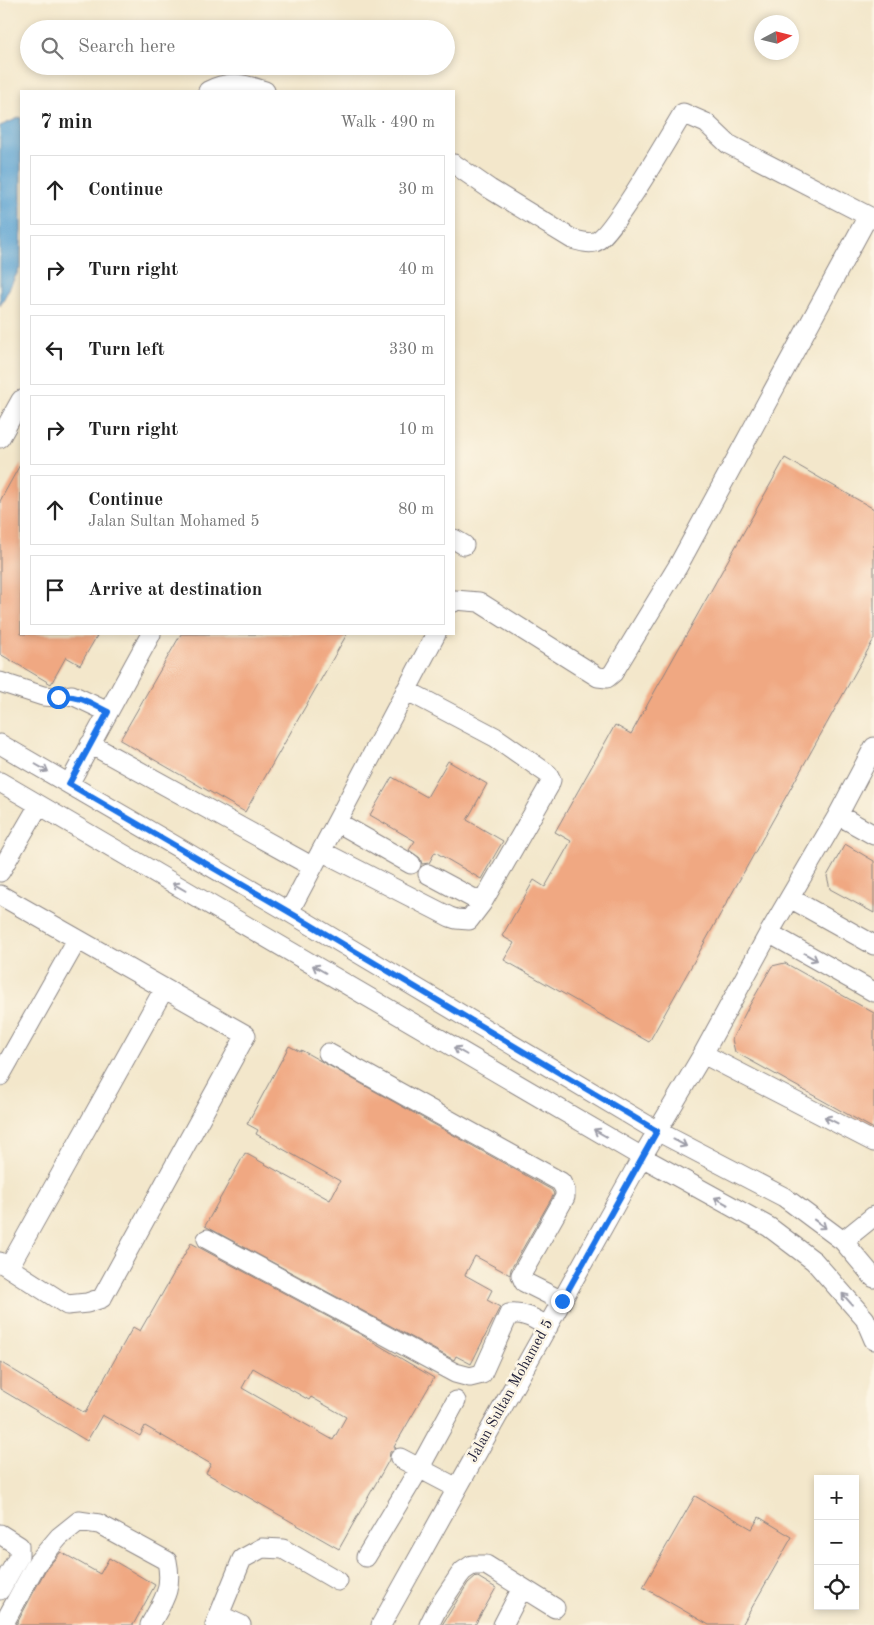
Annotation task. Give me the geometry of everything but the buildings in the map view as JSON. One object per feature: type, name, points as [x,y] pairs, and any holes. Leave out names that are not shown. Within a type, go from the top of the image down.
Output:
[{"type":"street","points":[[210,90],[216,86],[237,83],[262,90]]},
{"type":"street","points":[[455,165],[490,189],[572,239],[595,242],[602,238],[628,203],[683,114],[706,123],[728,144],[871,218],[678,566],[613,673],[607,678],[598,677],[479,602],[455,600]]},
{"type":"street","points":[[0,438],[20,402]]},
{"type":"street","points":[[69,784],[150,635]]},
{"type":"street","points":[[289,912],[435,635]]},
{"type":"street","points":[[0,682],[43,696],[58,697],[72,695],[108,712]]},
{"type":"street","points":[[90,744],[317,859],[349,865],[456,919],[471,918],[482,903],[549,786],[550,777],[495,737],[406,690]]},
{"type":"street","points":[[0,744],[289,912],[657,1131],[784,1197],[843,1241],[874,1278]]},
{"type":"street","name":"Jalan Sultan Mohamed 5","points":[[381,1625],[642,1157],[703,1054],[768,933],[838,815],[874,747]]},
{"type":"street","points":[[0,782],[642,1157],[769,1228],[814,1261],[865,1319],[874,1340]]},
{"type":"street","points":[[0,872],[39,805]]},
{"type":"street","points":[[838,815],[874,835]]},
{"type":"street","points":[[336,822],[410,864]]},
{"type":"street","points":[[349,865],[364,838]]},
{"type":"street","points":[[428,874],[482,903]]},
{"type":"street","points":[[0,895],[246,1035],[102,1298],[87,1303],[67,1305],[4,1264],[164,989]]},
{"type":"street","points":[[790,898],[874,945]]},
{"type":"street","points":[[768,933],[874,992]]},
{"type":"street","points":[[0,1076],[77,940]]},
{"type":"street","points":[[328,1053],[561,1182],[565,1190],[565,1197],[521,1275],[524,1282],[562,1301]]},
{"type":"street","points":[[703,1054],[874,1142]]},
{"type":"street","points":[[843,1241],[874,1216]]},
{"type":"street","points":[[208,1239],[455,1373],[470,1377],[482,1374],[509,1314],[518,1313],[529,1316],[548,1327]]},
{"type":"street","points":[[366,1557],[456,1401]]},
{"type":"street","points":[[400,1458],[457,1488]]},
{"type":"street","points":[[3,1625],[37,1563],[59,1537],[78,1521],[99,1524],[167,1561],[170,1576],[167,1592],[150,1625]]},
{"type":"street","points":[[0,1534],[19,1546],[19,1556],[0,1590]]},
{"type":"street","points":[[241,1625],[217,1620],[242,1559],[262,1548],[284,1549],[338,1581]]},
{"type":"street","points":[[429,1625],[437,1609],[459,1576],[472,1565],[486,1565],[555,1608]]},
{"type":"street","points":[[503,1625],[522,1588]]},
{"type":"water","points":[[20,117],[20,268],[0,306],[0,126]]},
{"type":"route","points":[[58,697],[76,696],[108,712],[69,784],[289,912],[657,1131],[562,1301]]}]
